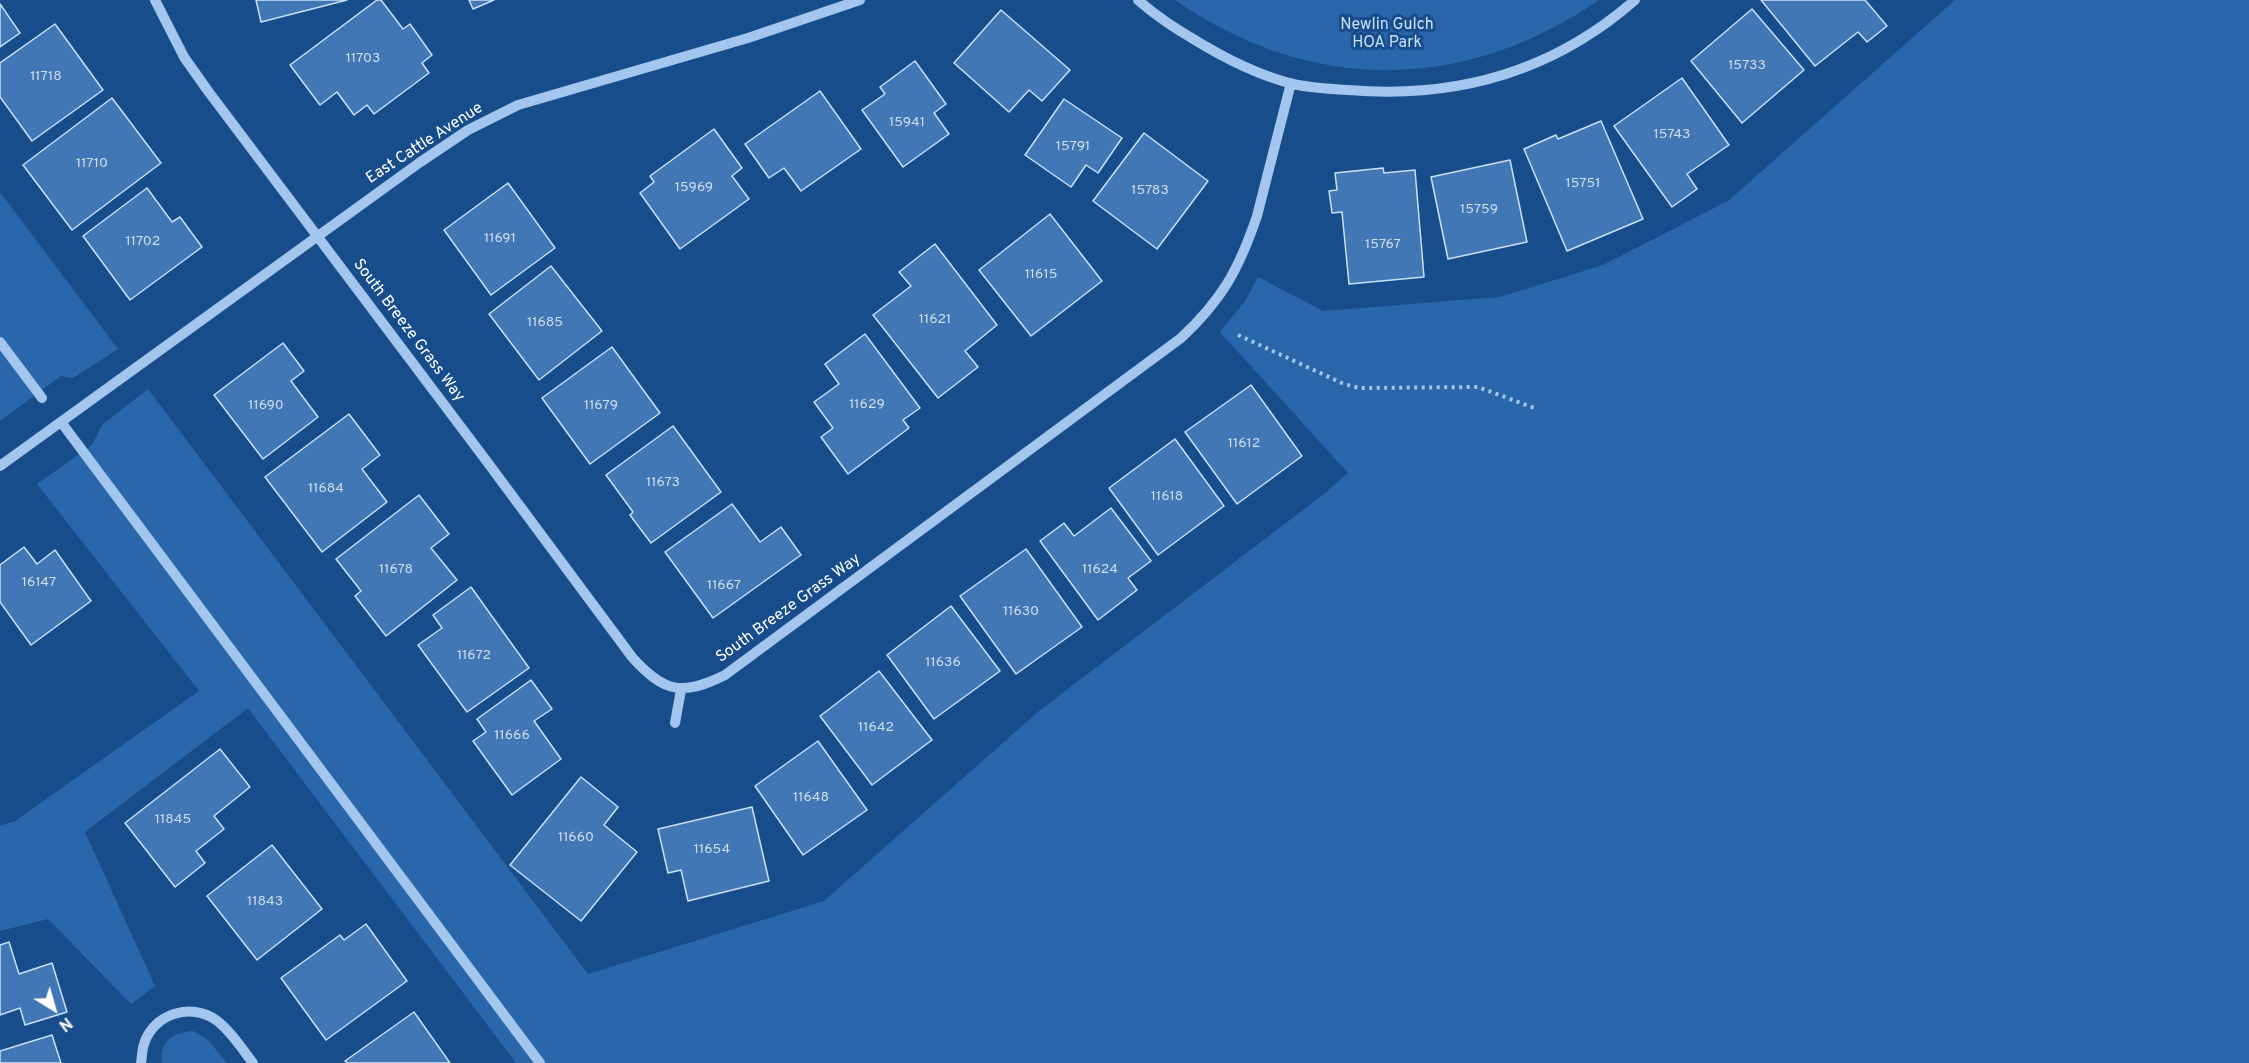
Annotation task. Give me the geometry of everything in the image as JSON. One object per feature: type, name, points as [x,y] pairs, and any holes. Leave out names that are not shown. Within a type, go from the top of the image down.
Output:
[{"type":"street","name":"South Breeze Grass Way","points":[[155,0],[168,29],[202,83],[632,657],[653,679],[665,686],[681,690],[696,688],[725,675],[1182,338],[1201,319],[1230,281],[1250,237],[1291,83]]},
{"type":"street","name":"East Cattle Avenue","points":[[0,466],[446,144],[492,117],[518,105],[748,38],[860,0]]},
{"type":"street","points":[[1138,0],[1167,23],[1218,54],[1291,83],[1329,89],[1402,93],[1475,83],[1529,65],[1576,43],[1604,25],[1635,0]]},
{"type":"street","points":[[0,342],[42,398]]},
{"type":"street","points":[[61,422],[540,1063]]},
{"type":"street","points":[[675,723],[681,690]]},
{"type":"street","points":[[141,1063],[144,1044],[153,1028],[168,1016],[184,1011],[215,1019],[227,1030],[253,1063]]},
{"type":"path","points":[[1238,335],[1344,384],[1359,388],[1478,387],[1537,409]]},
{"type":"green space","name":"Newlin Gulch HOA Park","points":[[1175,0],[1599,0],[1547,31],[1494,52],[1441,66],[1387,70],[1333,66],[1280,53],[1227,31]]},
{"type":"green space","points":[[1955,0],[2249,0],[2249,1063],[516,1063],[248,708],[85,832],[155,986],[131,1004],[48,919],[0,931],[0,826],[15,821],[199,691],[37,484],[92,445],[102,425],[148,389],[588,974],[824,901],[1039,711],[1324,494],[1348,473],[1220,332],[1245,301],[1258,277],[1323,311],[1500,297],[1603,265],[1728,201]]},
{"type":"green space","points":[[0,192],[118,349],[73,378],[61,376],[0,421]]},
{"type":"green space","points":[[193,1031],[207,1039],[227,1063],[162,1063],[165,1043],[179,1033]]},
{"type":"building","points":[[256,0],[347,0],[261,22]]},
{"type":"building","points":[[377,0],[381,0],[403,29],[410,24],[432,55],[422,63],[429,73],[374,114],[367,105],[354,115],[337,92],[320,105],[290,65]]},
{"type":"building","points":[[469,0],[494,0],[473,9]]},
{"type":"building","points":[[1761,0],[1865,0],[1887,26],[1867,42],[1858,32],[1815,66]]},
{"type":"building","points":[[0,4],[20,33],[0,47]]},
{"type":"building","points":[[1752,9],[1804,70],[1742,123],[1691,61]]},
{"type":"building","points":[[1001,10],[1070,70],[1042,101],[1029,90],[1009,112],[954,63]]},
{"type":"building","points":[[55,24],[103,90],[32,141],[0,97],[0,63]]},
{"type":"building","points":[[915,61],[946,104],[934,113],[949,134],[903,167],[862,110],[885,94],[880,87]]},
{"type":"building","points":[[1682,78],[1729,145],[1687,174],[1697,189],[1672,207],[1614,126]]},
{"type":"building","points":[[820,91],[861,149],[801,191],[784,168],[769,178],[745,144]]},
{"type":"building","points":[[112,98],[161,163],[72,230],[23,165]]},
{"type":"building","points":[[1064,99],[1122,138],[1098,173],[1086,165],[1071,187],[1025,155]]},
{"type":"building","points":[[1601,121],[1643,219],[1567,251],[1524,149],[1556,135],[1558,139]]},
{"type":"building","points":[[714,129],[742,168],[732,176],[749,199],[680,249],[640,193],[654,182],[650,176]]},
{"type":"building","points":[[1144,133],[1208,181],[1157,249],[1093,201]]},
{"type":"building","points":[[1510,160],[1527,242],[1448,259],[1431,177]]},
{"type":"building","points":[[1383,168],[1384,173],[1415,170],[1424,277],[1349,284],[1342,212],[1332,213],[1329,191],[1337,190],[1335,173]]},
{"type":"building","points":[[508,183],[555,248],[491,295],[444,230]]},
{"type":"building","points":[[147,188],[172,222],[180,217],[202,247],[130,300],[83,236]]},
{"type":"building","points":[[1050,214],[1102,281],[1031,336],[979,270]]},
{"type":"building","points":[[935,244],[997,325],[965,351],[978,367],[938,398],[873,315],[911,286],[899,272]]},
{"type":"building","points":[[551,266],[602,331],[539,380],[489,314]]},
{"type":"building","points":[[865,334],[920,408],[903,420],[909,428],[848,474],[821,437],[833,428],[814,402],[839,384],[825,364]]},
{"type":"building","points":[[283,343],[304,371],[291,381],[318,417],[263,459],[214,395]]},
{"type":"building","points":[[612,347],[660,413],[590,464],[542,398]]},
{"type":"building","points":[[1251,385],[1302,456],[1237,504],[1185,432]]},
{"type":"building","points":[[349,414],[380,455],[362,469],[387,502],[322,552],[265,477]]},
{"type":"building","points":[[673,426],[721,492],[651,543],[630,515],[633,512],[606,475]]},
{"type":"building","points":[[1175,439],[1224,506],[1158,555],[1109,488]]},
{"type":"building","points":[[419,495],[449,534],[431,548],[457,580],[386,636],[355,596],[361,591],[336,559]]},
{"type":"building","points":[[732,504],[760,542],[781,527],[801,555],[713,618],[665,552]]},
{"type":"building","points":[[1111,508],[1151,561],[1128,578],[1137,590],[1098,620],[1040,541],[1064,523],[1074,536]]},
{"type":"building","points":[[24,547],[37,564],[55,550],[91,601],[31,645],[0,602],[0,565]]},
{"type":"building","points":[[1026,549],[1082,627],[1016,674],[960,596]]},
{"type":"building","points":[[471,587],[529,668],[467,712],[418,645],[442,628],[433,615]]},
{"type":"building","points":[[951,606],[1000,671],[934,719],[887,655]]},
{"type":"building","points":[[879,671],[932,740],[872,785],[820,716]]},
{"type":"building","points":[[531,680],[552,709],[534,721],[561,759],[512,795],[473,741],[486,732],[477,719]]},
{"type":"building","points":[[818,741],[867,810],[803,855],[755,786]]},
{"type":"building","points":[[220,749],[250,787],[214,816],[224,829],[196,851],[205,863],[175,887],[125,823]]},
{"type":"building","points":[[581,777],[618,807],[604,825],[637,852],[581,921],[510,865]]},
{"type":"building","points":[[752,807],[769,881],[688,901],[681,870],[668,873],[658,829]]},
{"type":"building","points":[[272,845],[322,909],[257,960],[207,896]]},
{"type":"building","points":[[366,924],[407,981],[326,1040],[281,978],[340,935],[344,940]]},
{"type":"building","points":[[9,942],[19,974],[52,963],[67,1012],[25,1025],[20,1008],[0,1015],[0,945]]},
{"type":"building","points":[[414,1012],[450,1063],[347,1063],[345,1061]]},
{"type":"building","points":[[52,1035],[61,1063],[0,1063],[0,1051]]}]
